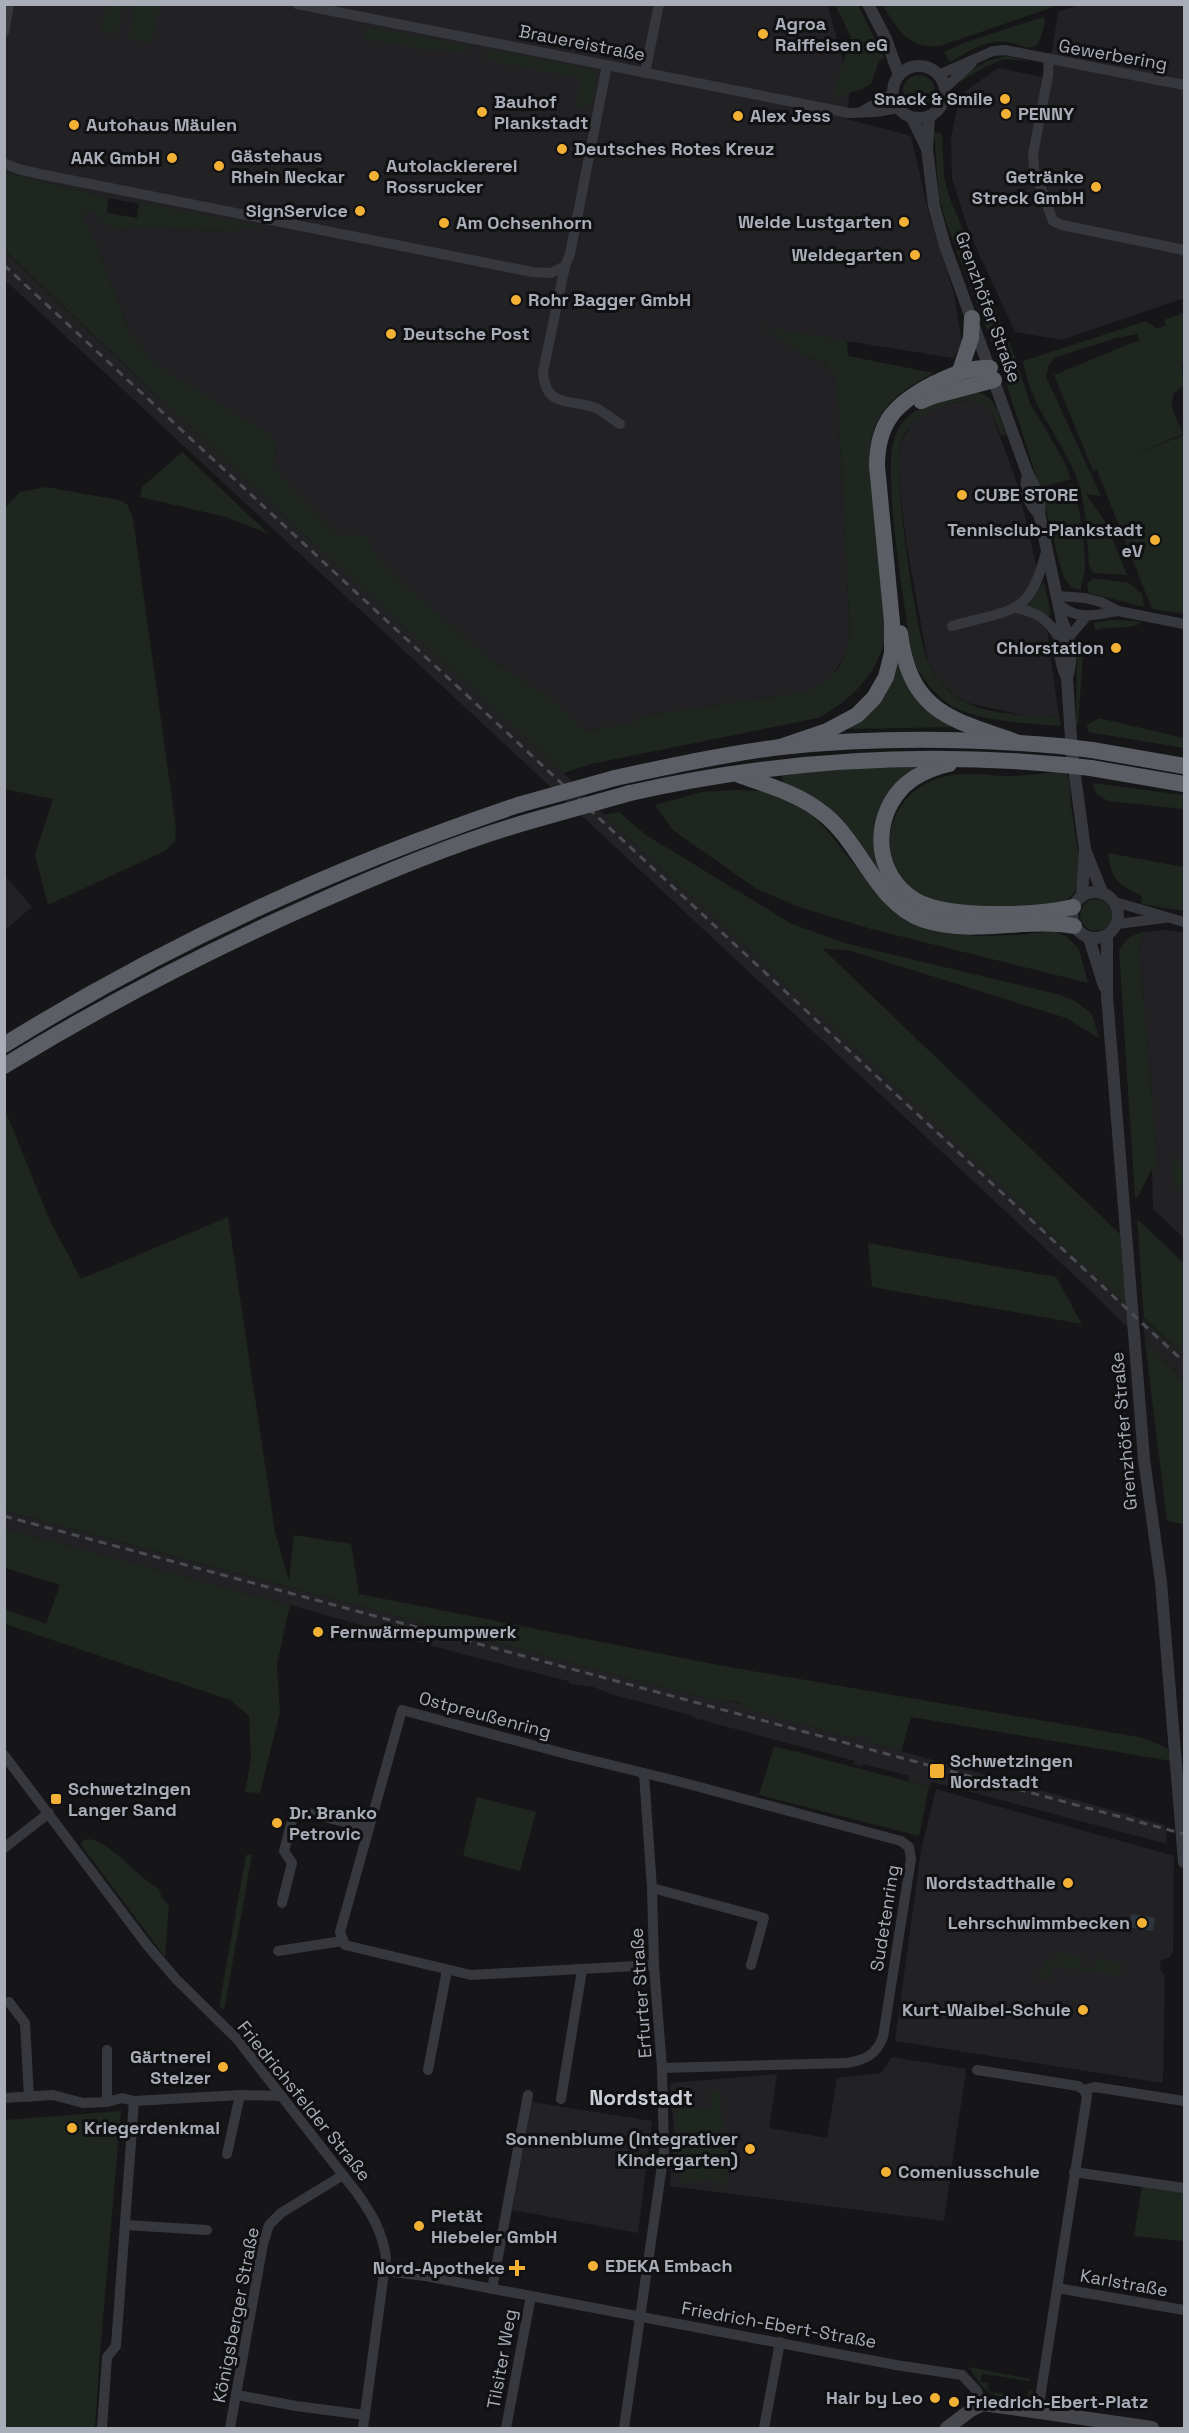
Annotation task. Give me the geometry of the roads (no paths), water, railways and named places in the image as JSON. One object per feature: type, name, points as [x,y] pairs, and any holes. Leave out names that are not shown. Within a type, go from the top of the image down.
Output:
[{"type":"highway","points":[[960,371],[971,338],[972,318]]},
{"type":"highway","points":[[780,747],[827,731],[857,715],[874,698],[886,677],[891,653],[892,622],[877,466],[879,440],[890,417],[901,403],[916,393],[960,371],[974,368],[992,374]]},
{"type":"highway","points":[[992,374],[912,406],[895,423],[888,436],[883,471],[901,646],[914,682],[926,699],[946,716],[962,724],[1016,742]]},
{"type":"highway","points":[[4,1045],[125,975],[243,915],[400,848],[519,805],[615,778],[780,747],[891,740],[1016,742],[1092,750],[1185,766]]},
{"type":"highway","points":[[970,759],[914,778],[902,787],[891,802],[884,819],[880,841],[884,860],[901,889],[931,908],[955,912],[1057,911],[1077,901]]},
{"type":"highway","points":[[4,1066],[134,991],[251,932],[429,856],[534,820],[630,793],[698,778],[845,762],[970,759],[1091,768],[1185,784]]},
{"type":"highway","points":[[736,773],[787,791],[826,816],[842,832],[890,897],[907,912],[925,920],[955,926],[1027,924],[1074,926]]},
{"type":"main road","points":[[947,2428],[983,2404],[1038,2411],[1120,2426],[1152,2428]]},
{"type":"street","points":[[4,32],[9,4]]},
{"type":"street","name":"Brauereistraße","points":[[297,4],[832,110],[861,113],[898,108]]},
{"type":"street","points":[[645,73],[659,4]]},
{"type":"street","points":[[868,4],[886,39],[899,75],[893,93],[898,108],[912,118],[929,116],[942,105],[945,88],[976,58]]},
{"type":"street","points":[[886,39],[913,67]]},
{"type":"street","points":[[938,75],[993,51],[1005,50],[1049,58]]},
{"type":"street","name":"Gewerbering","points":[[1185,85],[1049,58],[1048,76],[1033,154],[1034,169],[1053,221],[1062,225],[1185,250]]},
{"type":"street","points":[[607,65],[570,254],[565,266],[543,372],[544,387],[553,397],[597,409],[620,424]]},
{"type":"street","points":[[899,75],[913,67],[926,67],[938,75],[945,88]]},
{"type":"street","points":[[861,113],[893,93]]},
{"type":"street","name":"Grenzhöfer Straße","points":[[929,116],[927,150],[934,206],[945,246],[1028,474],[1035,484],[1041,502],[1039,513],[1062,621],[1064,637],[1062,666],[1068,678],[1072,754],[1085,849],[1102,892]]},
{"type":"street","name":"Grenzhöfer Straße","points":[[912,118],[927,150]]},
{"type":"street","points":[[4,163],[18,170],[532,272],[551,273],[565,266]]},
{"type":"street","points":[[1016,608],[1033,591],[1047,548]]},
{"type":"street","points":[[1058,600],[1074,615],[1086,616],[1118,611]]},
{"type":"street","points":[[1058,600],[1101,602],[1118,611],[1185,624]]},
{"type":"street","points":[[952,626],[1016,608],[1030,611],[1049,622],[1064,637],[1086,616]]},
{"type":"street","name":"Grenzhöfer Straße","points":[[1074,926],[1072,913],[1077,901],[1085,849]]},
{"type":"street","points":[[1077,901],[1089,892],[1102,892],[1115,902],[1185,922]]},
{"type":"street","points":[[1074,926],[1089,938],[1107,936],[1117,924],[1118,909],[1115,902]]},
{"type":"street","points":[[1117,924],[1169,917]]},
{"type":"street","name":"Grenzhöfer Straße","points":[[1107,936],[1107,996],[1144,1460],[1161,1582],[1185,1862]]},
{"type":"street","name":"Grenzhöfer Straße","points":[[1089,938],[1107,996]]},
{"type":"street","name":"Ostpreußenring","points":[[342,1941],[340,1932],[402,1710],[644,1774]]},
{"type":"street","name":"Friedrichsfelder Straße","points":[[4,1755],[147,1946],[176,1979],[237,2039],[367,2207],[380,2232],[386,2252],[363,2428]]},
{"type":"street","name":"Erfurter Straße","points":[[624,2428],[664,2152],[662,2068],[644,1774]]},
{"type":"street","name":"Sudetenring","points":[[644,1774],[901,1841],[909,1846],[911,1854],[883,2037],[879,2047],[871,2056],[847,2063],[662,2068]]},
{"type":"street","points":[[282,1903],[292,1863],[284,1851],[294,1813],[300,1811],[369,1828]]},
{"type":"street","points":[[4,1848],[49,1813]]},
{"type":"street","points":[[652,1888],[764,1918],[751,1965]]},
{"type":"street","points":[[278,1951],[342,1941],[345,1945],[471,1975],[654,1965]]},
{"type":"street","points":[[428,2070],[447,1970]]},
{"type":"street","points":[[561,2099],[582,1970]]},
{"type":"street","points":[[9,2002],[25,2023],[29,2097]]},
{"type":"street","points":[[107,2050],[107,2102]]},
{"type":"street","points":[[977,2070],[1081,2088],[1095,2087],[1185,2101]]},
{"type":"street","points":[[1038,2411],[1087,2096],[1081,2088]]},
{"type":"street","points":[[4,2098],[53,2095],[84,2103],[107,2102],[122,2098],[134,2101],[240,2095],[282,2096]]},
{"type":"street","points":[[227,2154],[240,2095]]},
{"type":"street","points":[[492,2289],[528,2095]]},
{"type":"street","points":[[102,2428],[107,2357],[116,2346],[134,2101]]},
{"type":"street","points":[[1074,2172],[1185,2188]]},
{"type":"street","name":"Königsberger Straße","points":[[230,2428],[263,2244],[269,2225],[280,2212],[343,2175]]},
{"type":"street","points":[[125,2225],[207,2230]]},
{"type":"street","name":"Friedrich-Ebert-Straße","points":[[385,2271],[531,2296],[896,2365],[962,2375],[977,2391],[983,2404]]},
{"type":"street","name":"Karlstraße","points":[[1057,2288],[1185,2310]]},
{"type":"street","name":"Tilsiter Weg","points":[[506,2428],[531,2296]]},
{"type":"street","points":[[764,2428],[780,2342]]},
{"type":"street","points":[[237,2396],[365,2415]]},
{"type":"railway","points":[[4,265],[1184,1362]]},
{"type":"railway","points":[[4,1516],[1184,1834]]},
{"type":"place","name":"Agroa Raiffeisen eG","points":[[763,34]]},
{"type":"place","name":"Snack & Smile","points":[[1005,99]]},
{"type":"place","name":"Bauhof Plankstadt","points":[[482,112]]},
{"type":"place","name":"PENNY","points":[[1006,114]]},
{"type":"place","name":"Alex Jess","points":[[738,116]]},
{"type":"place","name":"Autohaus Mäulen","points":[[74,125]]},
{"type":"place","name":"Deutsches Rotes Kreuz","points":[[562,149]]},
{"type":"place","name":"AAK GmbH","points":[[172,158]]},
{"type":"place","name":"Gästehaus Rhein Neckar","points":[[219,166]]},
{"type":"place","name":"Autolackiererei Rossrucker","points":[[374,176]]},
{"type":"place","name":"Getränke Streck GmbH","points":[[1096,187]]},
{"type":"place","name":"SignService","points":[[360,211]]},
{"type":"place","name":"Welde Lustgarten","points":[[904,222]]},
{"type":"place","name":"Am Ochsenhorn","points":[[444,223]]},
{"type":"place","name":"Weldegarten","points":[[915,255]]},
{"type":"place","name":"Rohr Bagger GmbH","points":[[516,300]]},
{"type":"place","name":"Deutsche Post","points":[[391,334]]},
{"type":"place","name":"CUBE STORE","points":[[962,495]]},
{"type":"place","name":"Tennisclub-Plankstadt eV","points":[[1155,540]]},
{"type":"place","name":"Chlorstation","points":[[1116,648]]},
{"type":"place","name":"Fernwärmepumpwerk","points":[[318,1632]]},
{"type":"place","name":"Schwetzingen Nordstadt","points":[[937,1771]]},
{"type":"place","name":"Schwetzingen Langer Sand","points":[[56,1799]]},
{"type":"place","name":"Dr. Branko Petrovic","points":[[277,1823]]},
{"type":"place","name":"Nordstadthalle","points":[[1068,1883]]},
{"type":"place","name":"Lehrschwimmbecken","points":[[1142,1923]]},
{"type":"place","name":"Kurt-Waibel-Schule","points":[[1083,2010]]},
{"type":"place","name":"Gärtnerei Stelzer","points":[[223,2067]]},
{"type":"place","name":"Kriegerdenkmal","points":[[72,2128]]},
{"type":"place","name":"Sonnenblume (Integrativer Kindergarten)","points":[[750,2149]]},
{"type":"place","name":"Comeniusschule","points":[[886,2172]]},
{"type":"place","name":"Pietät Hiebeler GmbH","points":[[419,2226]]},
{"type":"place","name":"EDEKA Embach","points":[[593,2266]]},
{"type":"place","name":"Nord-Apotheke","points":[[517,2268]]},
{"type":"place","name":"Hair by Leo","points":[[935,2398]]},
{"type":"place","name":"Friedrich-Ebert-Platz","points":[[954,2402]]},
{"type":"district","name":"Nordstadt","points":[[641,2098]]}]
